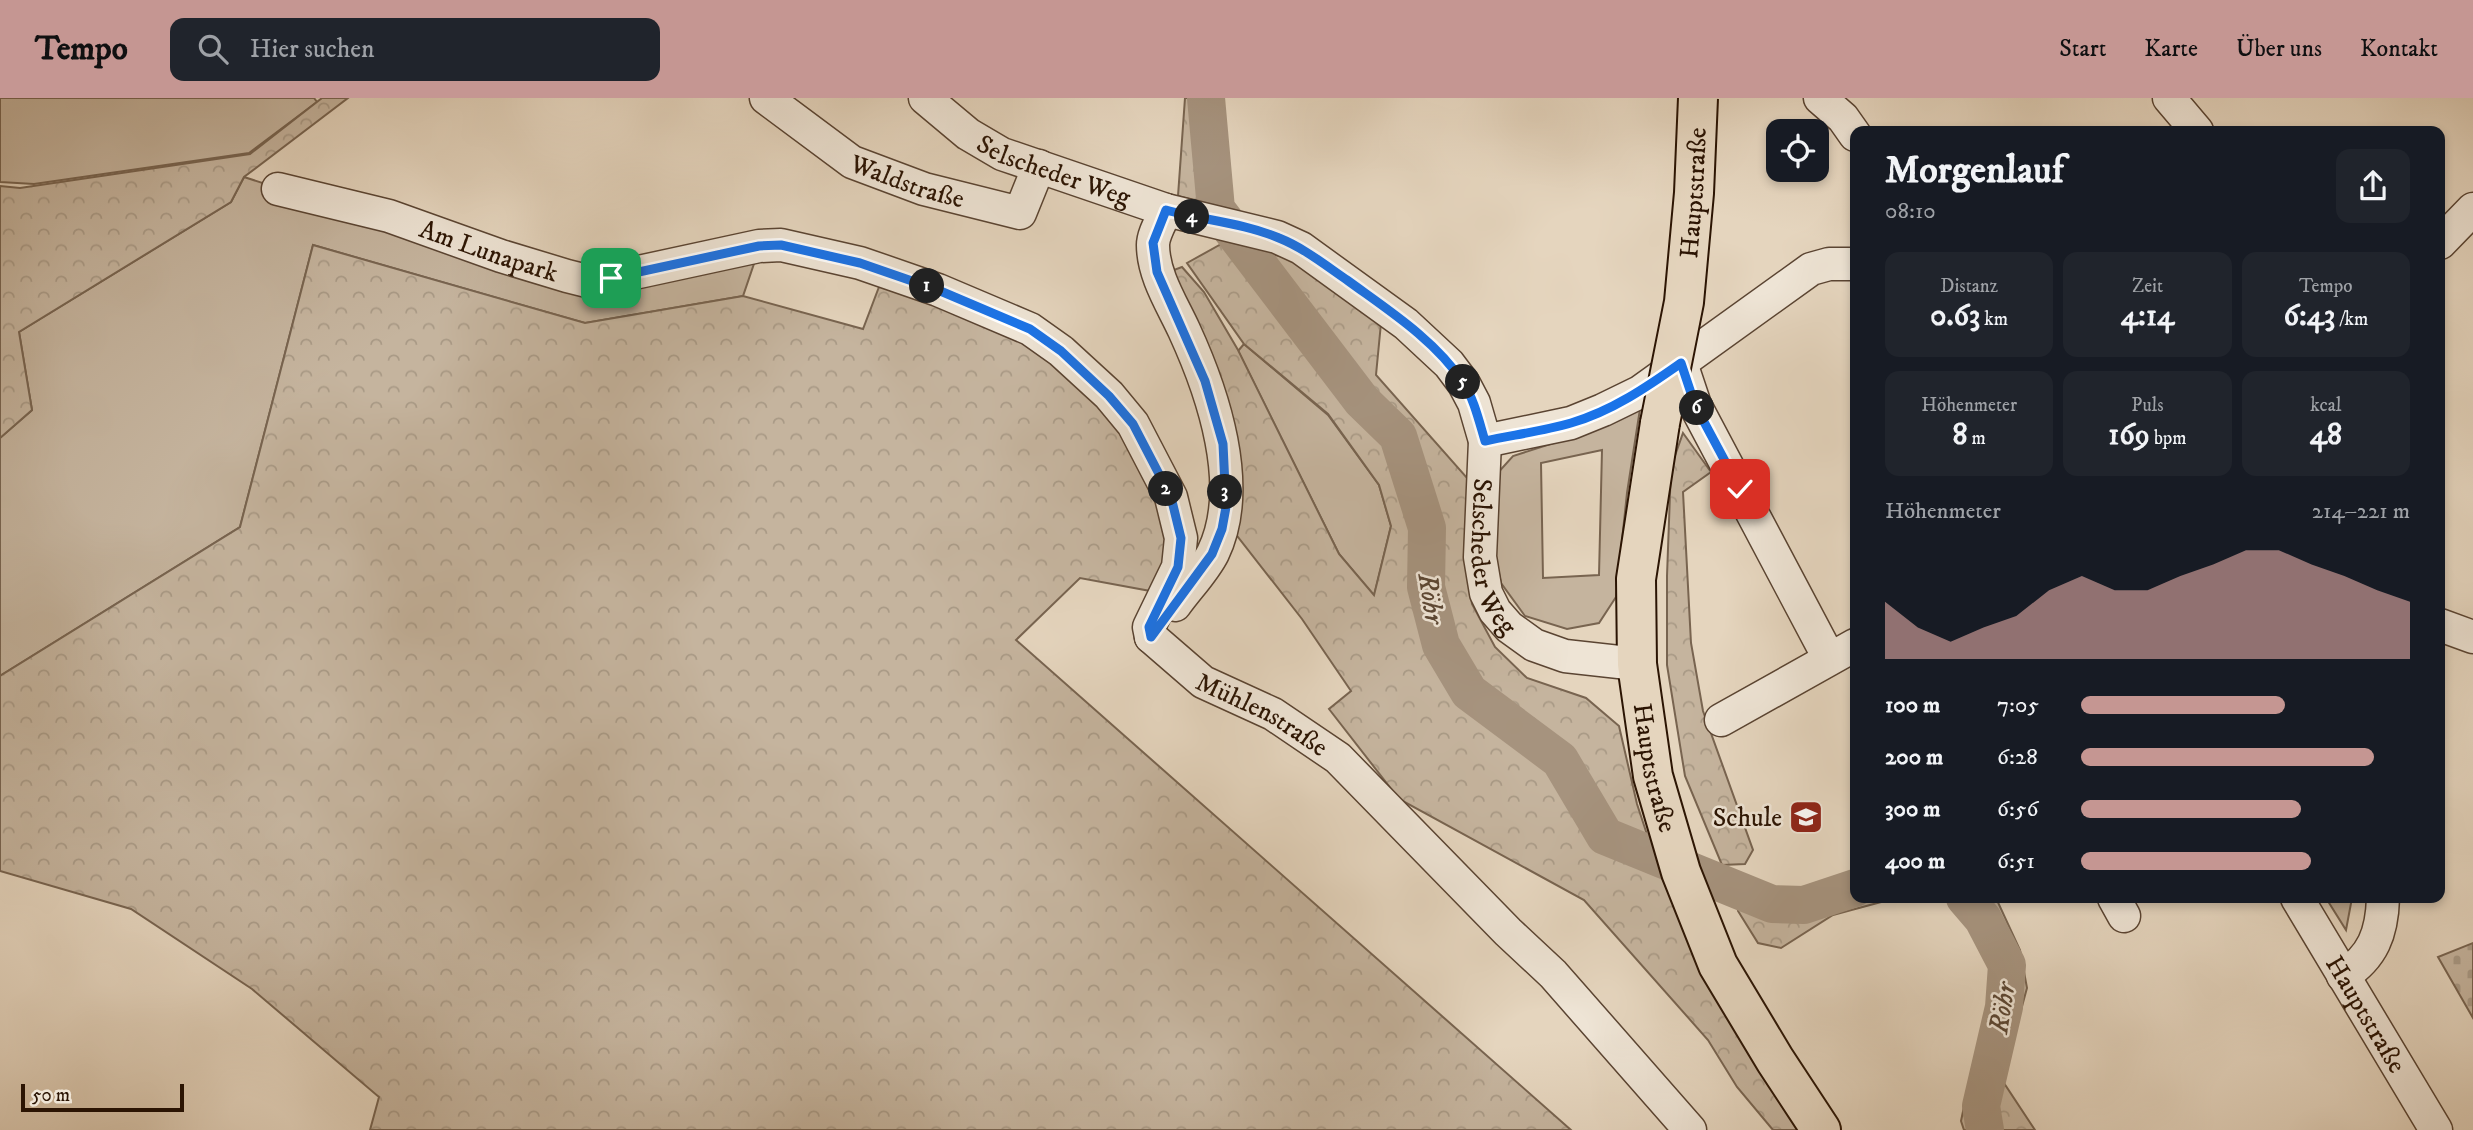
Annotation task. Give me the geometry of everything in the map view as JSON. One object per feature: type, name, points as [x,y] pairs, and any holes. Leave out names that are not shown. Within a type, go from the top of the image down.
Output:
[{"type":"main road","name":"Hauptstraße","points":[[1698,98],[1694,193],[1684,302],[1660,423],[1636,579],[1637,664],[1653,776],[1681,872],[1698,917],[1718,965],[1821,1130]]},
{"type":"street","name":"Waldstraße","points":[[766,98],[852,162],[924,189],[1020,213],[1039,166]]},
{"type":"street","name":"Selscheder Weg","points":[[925,98],[968,134],[1002,154],[1178,214],[1278,237],[1301,248],[1406,324],[1449,363],[1474,403],[1485,441],[1479,557],[1486,593],[1495,611],[1509,627],[1534,645],[1565,656],[1637,664]]},
{"type":"street","points":[[1820,98],[1850,128]]},
{"type":"street","points":[[2169,98],[2193,126]]},
{"type":"street","name":"Am Lunapark","points":[[278,189],[389,216],[501,256],[587,281],[759,246],[781,245],[860,263],[938,290],[1030,329],[1061,351],[1109,396],[1133,424],[1171,497],[1181,538],[1178,567],[1149,627],[1151,637]]},
{"type":"street","points":[[2445,238],[2473,209]]},
{"type":"street","points":[[1151,637],[1212,554],[1222,529],[1226,507],[1223,444],[1205,381],[1157,272],[1153,243],[1178,214]]},
{"type":"street","points":[[1485,441],[1571,423],[1640,392],[1811,269],[1829,264],[1850,264]]},
{"type":"street","points":[[1681,363],[1695,405],[1842,652],[1721,720]]},
{"type":"street","points":[[2445,627],[2473,637]]},
{"type":"street","name":"Mühlenstraße","points":[[1151,637],[1203,682],[1273,714],[1338,758],[1508,932],[1553,974],[1690,1130]]},
{"type":"street","name":"Hauptstraße","points":[[2300,903],[2436,1130]]},
{"type":"street","points":[[2343,976],[2361,963],[2373,947],[2382,903]]},
{"type":"green space","points":[[0,98],[314,98],[317,102],[249,153],[34,184],[0,182]]},
{"type":"green space","points":[[322,98],[348,98],[244,177],[231,202],[19,332],[32,410],[0,438],[0,186],[20,188],[250,154]]},
{"type":"green space","points":[[1185,98],[1208,98],[1226,209],[1178,196]]},
{"type":"green space","points":[[244,177],[582,286],[758,252],[743,296],[585,323],[313,245],[240,527],[0,676],[0,438],[32,410],[19,332],[231,202]]},
{"type":"green space","points":[[1223,243],[1288,258],[1381,323],[1376,375],[1468,479],[1464,556],[1472,604],[1495,647],[1527,678],[1586,698],[1619,726],[1637,804],[1660,874],[1707,975],[1803,1130],[1773,1130],[1737,1087],[1708,1040],[1584,900],[1399,799],[1329,709],[1351,691],[1302,619],[1231,528],[1163,274],[1182,267],[1204,292],[1238,350],[1339,554],[1374,595],[1391,526],[1379,485],[1328,414],[1244,344],[1187,263]]},
{"type":"green space","points":[[313,245],[585,323],[743,296],[863,329],[882,279],[1019,332],[1130,429],[1166,506],[1169,560],[1156,592],[1080,578],[1016,640],[1571,1130],[370,1130],[379,1097],[252,989],[131,909],[0,871],[0,676],[240,527]]},
{"type":"green space","points":[[1244,344],[1328,415],[1379,485],[1391,526],[1374,596],[1339,554],[1238,351]]},
{"type":"green space","points":[[1640,409],[1627,493],[1616,597],[1599,623],[1567,629],[1525,616],[1501,583],[1491,536],[1495,476],[1513,456],[1585,433]],"holes":[[[1602,450],[1599,575],[1543,578],[1541,463]]]},
{"type":"green space","points":[[1683,433],[1711,472],[1683,492],[1691,643],[1703,711],[1753,850],[1745,864],[1722,865],[1685,776],[1667,665],[1671,467]]},
{"type":"green space","points":[[1850,891],[1850,903],[1877,903],[1833,915],[1781,948],[1758,943],[1738,911],[1737,898],[1776,910],[1806,912]]},
{"type":"green space","points":[[1951,903],[1998,903],[2020,950],[2027,988],[2002,1080],[2035,1130],[1964,1130],[1961,1121],[1992,989],[1987,946],[1963,908]]},
{"type":"green space","points":[[2329,903],[2351,903],[2346,930]]},
{"type":"green space","points":[[2473,943],[2473,1018],[2438,957]]},
{"type":"waterway","name":"Röhr","points":[[1206,98],[1216,209],[1362,401],[1398,436],[1427,528],[1426,587],[1441,645],[1469,692],[1560,760],[1605,836],[1772,904],[1804,905],[1850,890]]},
{"type":"waterway","name":"Röhr","points":[[1969,903],[1983,919],[2007,965],[2004,1007],[1981,1106],[1985,1130]]},
{"type":"place","name":"Schule","points":[[1806,817]]},
{"type":"route","points":[[611,278],[759,246],[781,245],[860,263],[938,290],[1030,329],[1061,351],[1109,396],[1133,424],[1171,497],[1181,538],[1178,567],[1149,627],[1151,637],[1212,554],[1222,529],[1226,507],[1223,444],[1205,381],[1157,272],[1153,243],[1166,210],[1278,237],[1301,248],[1355,287],[1406,324],[1449,363],[1474,403],[1485,441],[1571,423],[1640,392],[1681,363],[1695,405],[1740,489]]}]
